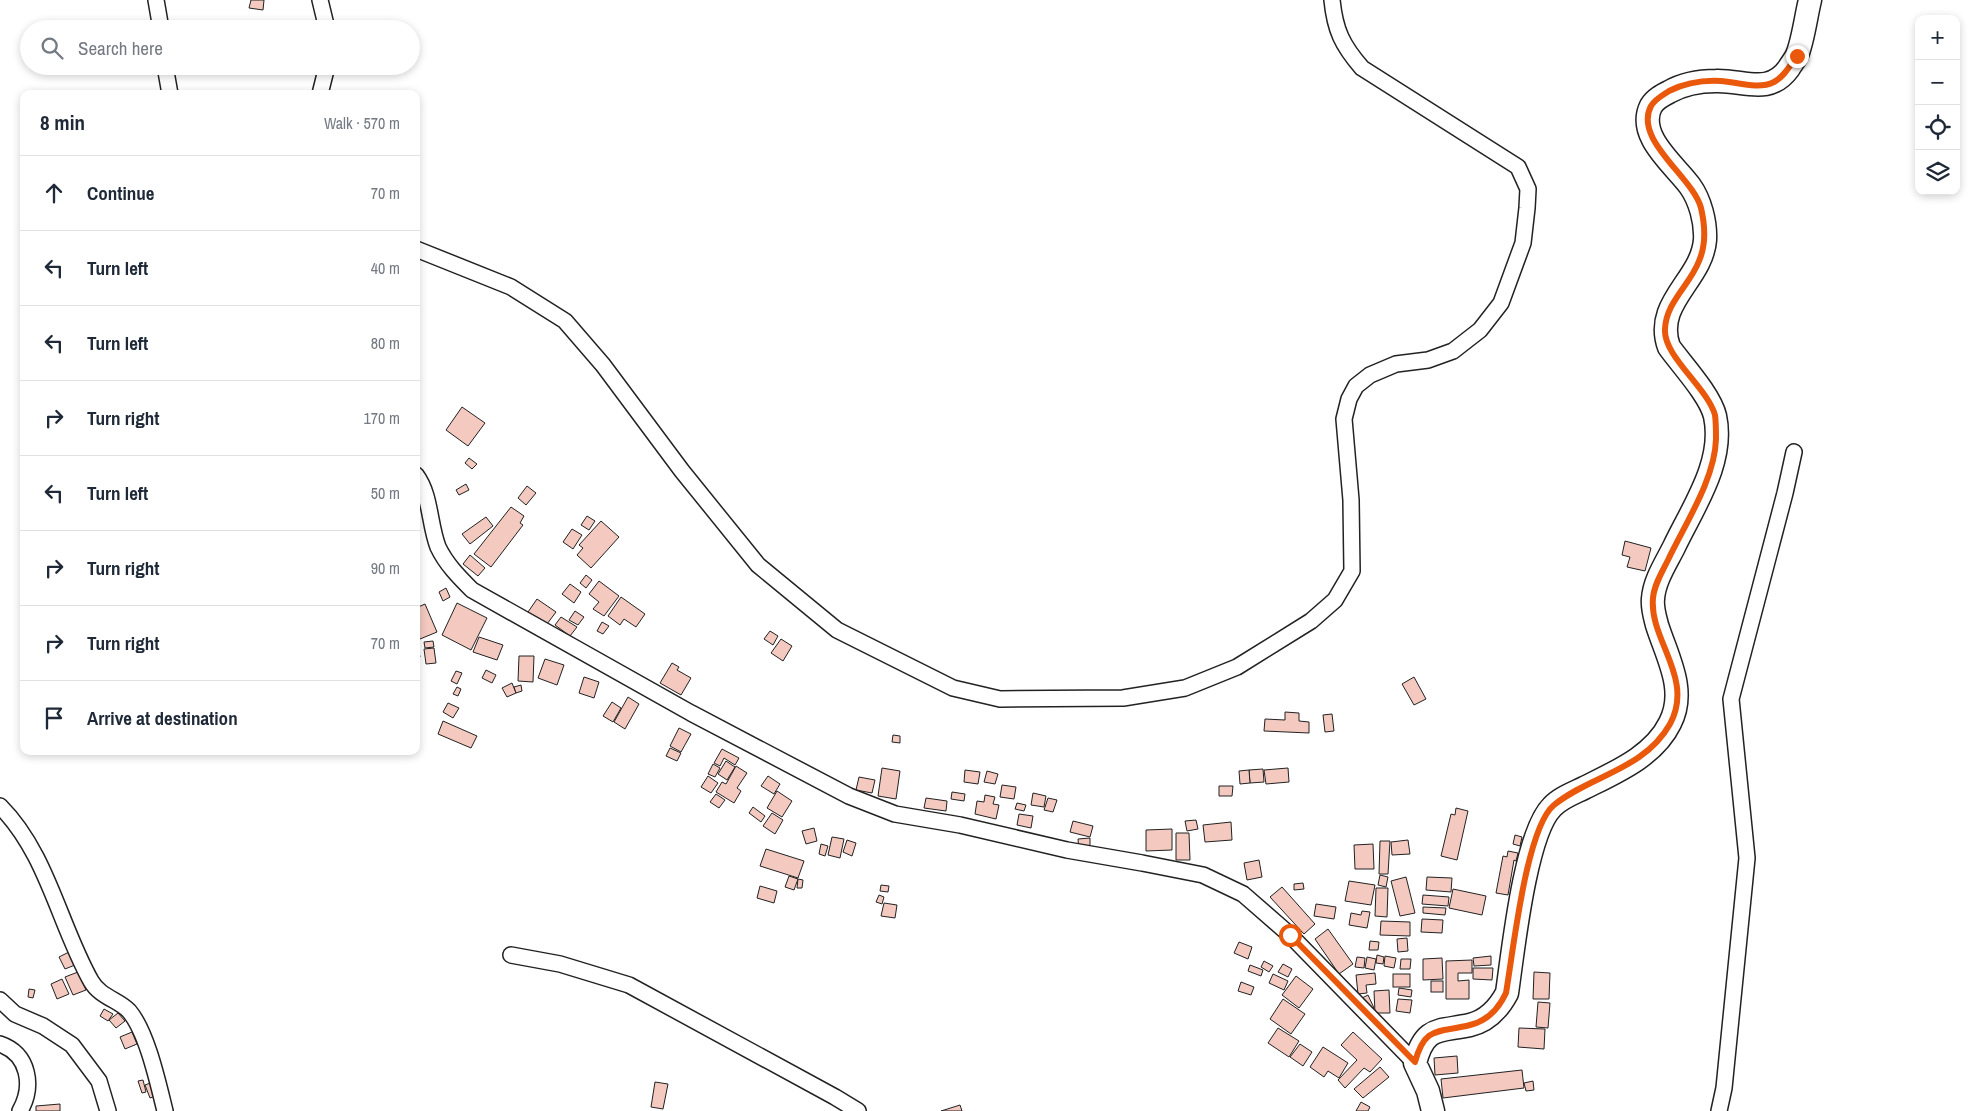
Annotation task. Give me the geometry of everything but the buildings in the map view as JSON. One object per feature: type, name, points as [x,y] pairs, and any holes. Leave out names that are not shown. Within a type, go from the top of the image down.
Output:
[{"type":"main road","points":[[1433,1111],[1428,1091],[1415,1062],[1422,1042],[1441,1029],[1471,1025],[1499,1008],[1506,993],[1523,891],[1534,843],[1542,823],[1552,807],[1567,796],[1632,763],[1656,744],[1671,723],[1678,701],[1675,677],[1656,621],[1653,601],[1662,572],[1700,495],[1712,466],[1716,440],[1715,415],[1707,399],[1669,347],[1665,328],[1670,307],[1699,262],[1704,240],[1701,207],[1691,187],[1668,160],[1650,133],[1648,117],[1652,104],[1662,95],[1677,87],[1697,82],[1718,81],[1758,85],[1772,83],[1784,75],[1797,56],[1810,0]]},
{"type":"street","points":[[156,0],[159,20]]},
{"type":"street","points":[[320,0],[325,20]]},
{"type":"street","points":[[420,251],[511,287],[565,322],[603,365],[682,471],[758,565],[837,630],[953,688],[1000,699],[1123,698],[1185,688],[1237,667],[1311,621],[1335,600],[1352,571],[1351,500],[1344,419],[1349,399],[1356,386],[1370,375],[1396,364],[1428,360],[1454,351],[1480,330],[1501,303],[1523,243],[1528,189],[1518,167],[1362,68],[1346,50],[1334,21],[1332,0]]},
{"type":"street","points":[[167,75],[169,90]]},
{"type":"street","points":[[321,90],[325,75]]},
{"type":"street","points":[[1719,1111],[1724,1088],[1746,858],[1732,699],[1794,452]]},
{"type":"street","points":[[420,483],[426,496],[438,546],[449,567],[472,590],[690,713],[849,796],[896,814],[960,825],[1067,850],[1203,875],[1242,894],[1290,935],[1415,1062]]},
{"type":"street","points":[[0,806],[10,816],[41,867],[77,953],[92,983],[107,998],[128,1010],[140,1028],[164,1111]]},
{"type":"street","points":[[511,956],[560,964],[629,985],[858,1111]]},
{"type":"street","points":[[0,1000],[15,1014],[43,1026],[72,1045],[98,1081],[108,1111]]},
{"type":"street","points":[[0,1044],[9,1047],[22,1058],[28,1080],[24,1104],[20,1111]]},
{"type":"route","points":[[1290,935],[1415,1062],[1418,1049],[1422,1042],[1430,1035],[1441,1029],[1471,1025],[1499,1008],[1506,993],[1523,891],[1534,843],[1542,823],[1552,807],[1567,796],[1632,763],[1656,744],[1671,723],[1678,701],[1675,677],[1653,611],[1654,591],[1712,466],[1716,440],[1715,415],[1707,399],[1669,347],[1665,328],[1670,307],[1699,262],[1704,240],[1701,207],[1691,187],[1668,160],[1650,133],[1648,117],[1652,104],[1662,95],[1677,87],[1697,82],[1718,81],[1758,85],[1772,83],[1784,75],[1797,56]]}]
